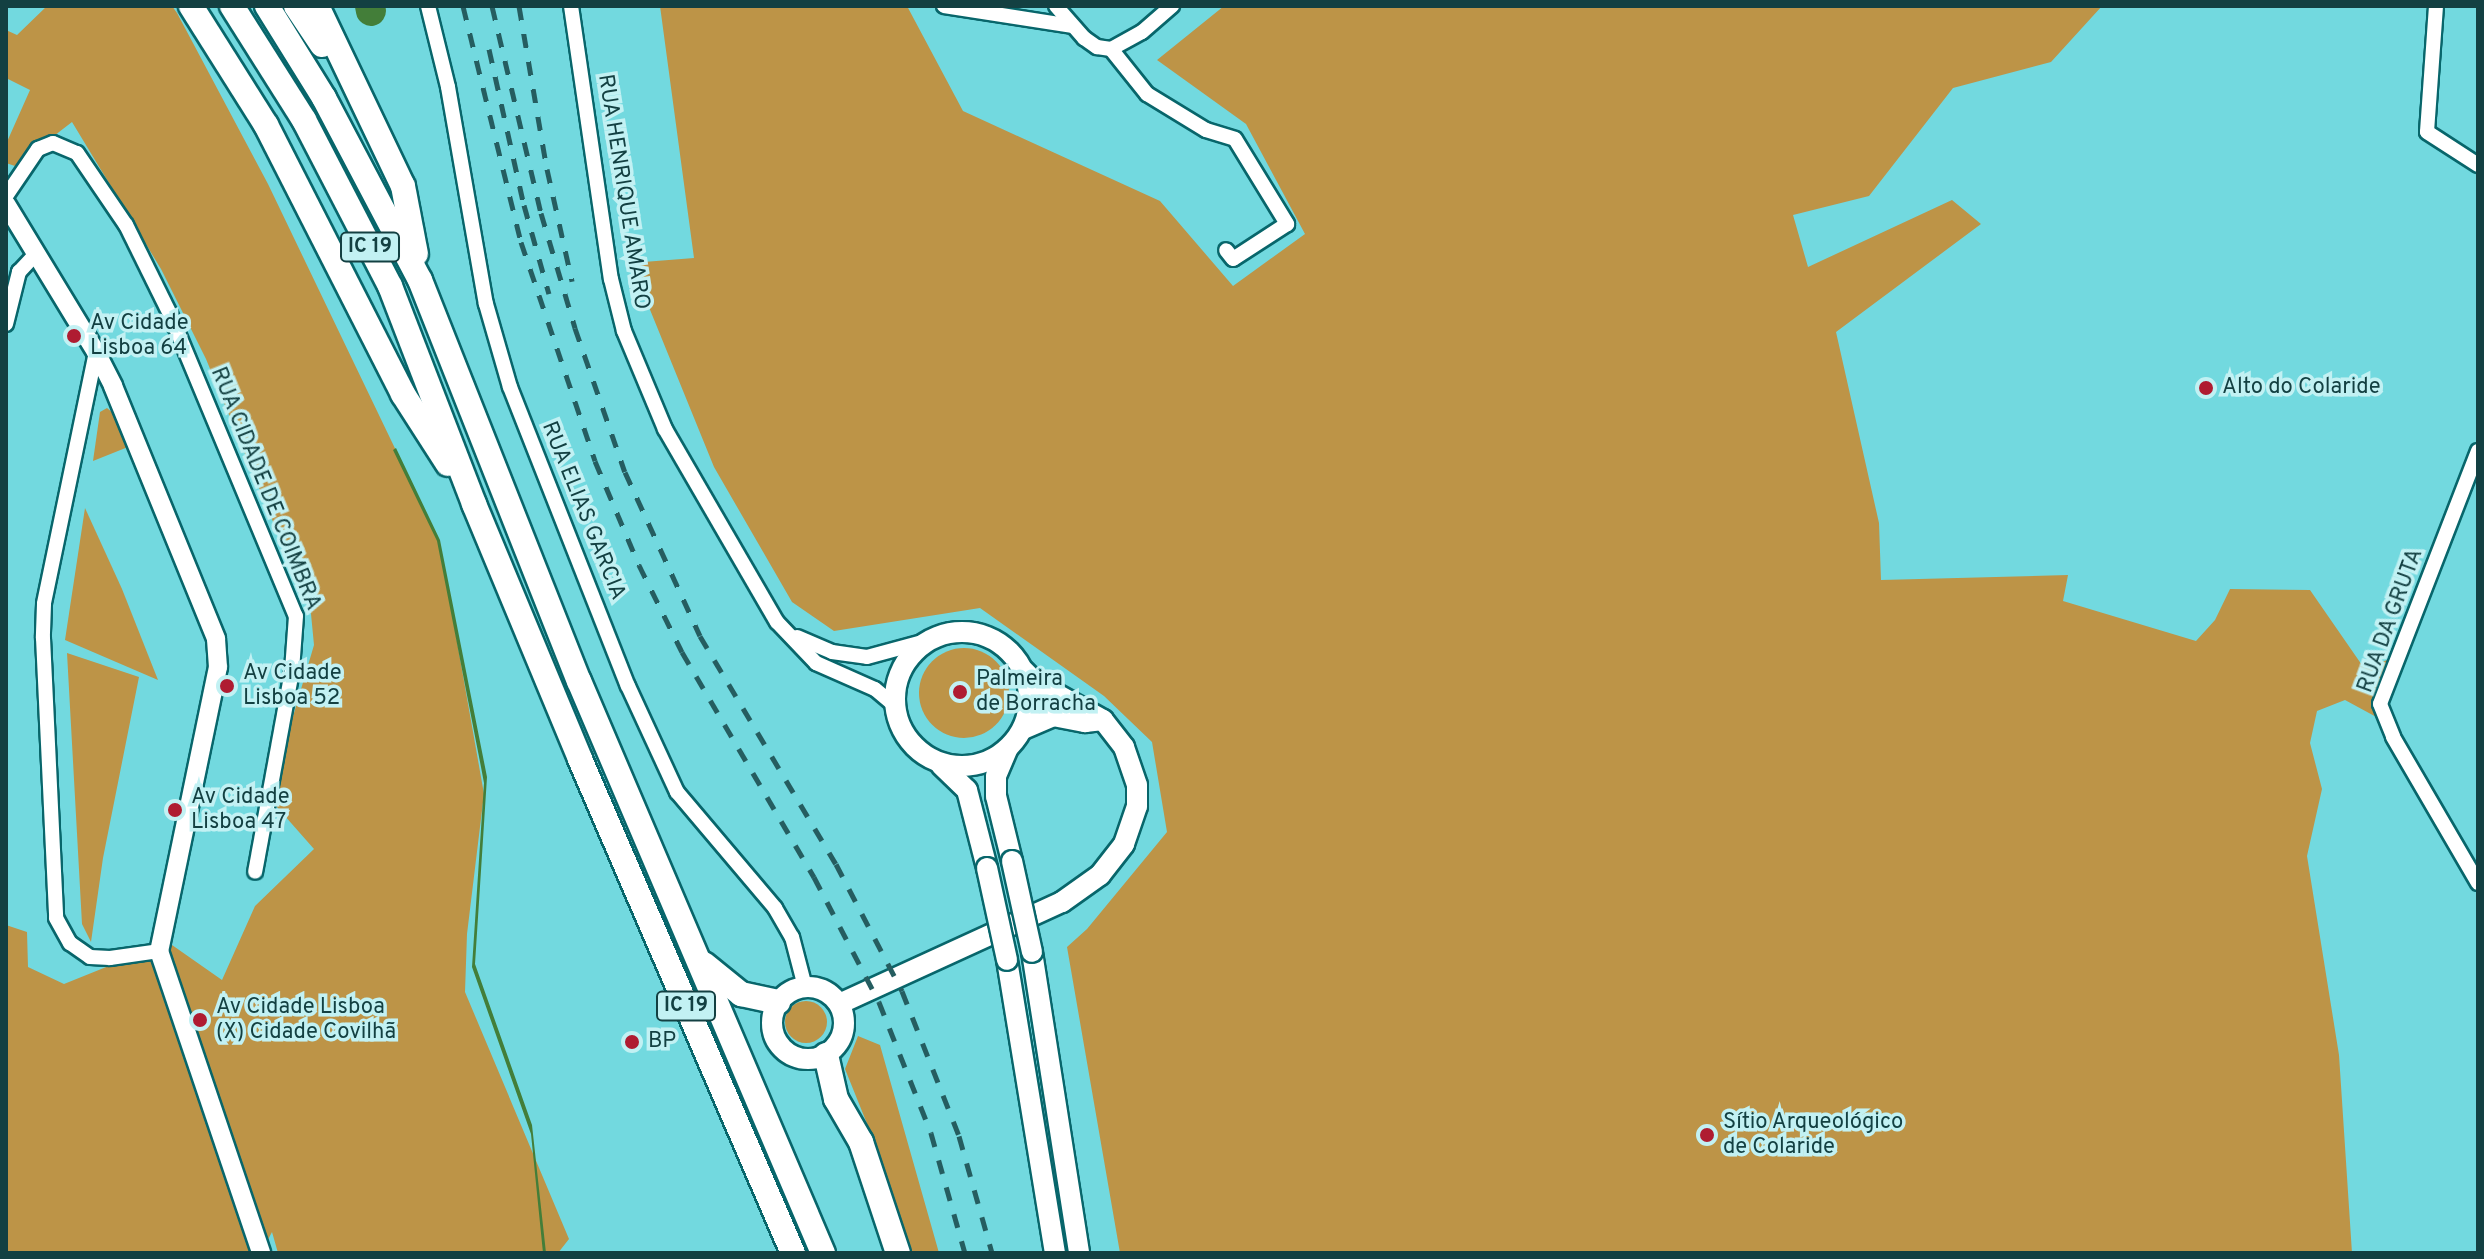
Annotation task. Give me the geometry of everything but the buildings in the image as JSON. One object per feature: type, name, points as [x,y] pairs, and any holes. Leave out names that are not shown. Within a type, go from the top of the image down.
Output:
[{"type":"highway","points":[[191,6],[266,125],[403,394],[474,504]]},
{"type":"highway","name":"IC 19","points":[[232,6],[304,120],[390,286],[474,504],[793,1253]]},
{"type":"highway","name":"IC 19","points":[[267,6],[324,98],[420,280],[573,667],[823,1253]]},
{"type":"highway","points":[[296,6],[371,121]]},
{"type":"highway","points":[[317,6],[403,186],[420,280]]},
{"type":"highway","points":[[699,961],[741,994],[778,1002]]},
{"type":"highway","points":[[826,1055],[836,1099],[861,1142],[898,1253]]},
{"type":"main road","points":[[839,1004],[988,934],[1040,914],[1082,889],[1113,861],[1132,825],[1137,785],[1124,747],[1103,720],[1035,682],[1014,656],[983,635],[956,633],[930,640],[902,668],[895,706],[908,740],[957,776],[967,790],[987,868],[1007,960],[1055,1253]]},
{"type":"main road","points":[[1024,671],[1030,700],[1023,729],[1007,750],[996,776],[996,796],[1032,952],[1079,1253]]},
{"type":"main road","points":[[1023,729],[1053,716],[1085,722],[1103,720]]},
{"type":"main road","points":[[938,762],[974,766],[1007,750]]},
{"type":"main road","points":[[805,987],[824,991],[839,1004],[844,1026],[842,1038],[826,1055],[802,1059],[781,1048],[771,1025],[778,1002],[785,994],[805,987]]},
{"type":"street","name":"RUA ELIAS GARCIA","points":[[428,6],[448,87],[486,304],[510,387],[628,686],[677,792],[775,908],[792,937],[805,987]]},
{"type":"street","name":"RUA HENRIQUE AMARO","points":[[571,6],[611,279],[624,331],[665,429],[768,610],[816,663],[875,689],[895,706]]},
{"type":"street","points":[[944,6],[1071,26]]},
{"type":"street","points":[[1056,6],[1071,26],[1097,47],[1111,49],[1142,32],[1172,6]]},
{"type":"street","points":[[2436,6],[2425,120],[2427,132],[2478,165]]},
{"type":"street","points":[[1111,49],[1147,94],[1206,130],[1235,139],[1287,224],[1233,259],[1226,250]]},
{"type":"street","name":"RUA CIDADE DE COIMBRA","points":[[6,196],[38,149],[53,143],[77,153],[126,225],[170,314],[296,616],[292,671],[255,872]]},
{"type":"street","points":[[6,204],[96,352],[216,639],[218,667],[159,951],[261,1253]]},
{"type":"street","points":[[6,324],[19,272],[37,253]]},
{"type":"street","points":[[96,352],[44,604],[56,918],[70,943],[90,957],[110,958],[159,951]]},
{"type":"street","name":"RUA DA GRUTA","points":[[2478,451],[2380,704],[2393,737],[2478,883]]},
{"type":"street","name":"RUA HENRIQUE AMARO","points":[[786,631],[832,652],[867,657],[930,640]]},
{"type":"shaded area","points":[[47,6],[172,6],[268,184],[439,540],[484,794],[467,934],[465,992],[569,1239],[558,1253],[278,1253],[272,1232],[261,1253],[6,1253],[6,925],[27,932],[28,967],[64,984],[136,955],[162,938],[222,980],[255,906],[314,849],[269,798],[314,645],[311,614],[206,359],[161,269],[72,122],[15,166],[6,163],[6,144],[30,90],[6,78],[6,30],[17,35]]},
{"type":"shaded area","points":[[660,6],[907,6],[963,111],[1160,201],[1233,286],[1305,234],[1246,124],[1157,60],[1224,6],[2102,6],[2051,62],[1953,88],[1869,196],[1793,215],[1808,267],[1952,200],[1981,224],[1836,332],[1879,523],[1881,580],[2068,575],[2063,601],[2196,641],[2215,620],[2230,589],[2310,590],[2364,668],[2399,656],[2380,719],[2345,700],[2317,711],[2310,743],[2322,789],[2307,856],[2339,1055],[2352,1253],[1120,1253],[1067,947],[1087,929],[1167,832],[1152,742],[1104,696],[980,608],[834,631],[792,602],[714,467],[631,263],[694,258]]},
{"type":"shaded area","points":[[107,408],[113,413],[128,447],[93,461],[100,412]]},
{"type":"shaded area","points":[[396,448],[440,540],[487,777],[475,964],[532,1125],[546,1253],[543,1253],[531,1134],[472,967],[484,783],[437,541],[393,450]]},
{"type":"shaded area","points":[[85,508],[122,589],[158,680],[65,640]]},
{"type":"shaded area","points":[[964,648],[989,656],[1001,668],[1009,693],[1001,718],[989,730],[964,738],[939,730],[927,718],[919,693],[927,668],[939,656]]},
{"type":"shaded area","points":[[67,653],[139,677],[103,858],[91,942],[82,924]]},
{"type":"shaded area","points":[[806,1001],[821,1007],[827,1022],[821,1037],[806,1043],[791,1037],[785,1022],[791,1007]]},
{"type":"shaded area","points":[[858,1036],[880,1045],[939,1253],[903,1253],[872,1136],[845,1069]]},
{"type":"waterway","points":[[370,6],[371,11]]},
{"type":"railway","points":[[463,6],[521,242],[595,461],[639,565],[682,652],[814,877],[879,1002],[931,1133],[965,1253]]},
{"type":"railway","points":[[492,6],[541,213],[575,328],[625,472],[700,636],[836,864],[902,991],[959,1136],[992,1253]]},
{"type":"railway","points":[[519,6],[547,169],[572,281]]},
{"type":"railway","points":[[489,49],[524,205],[549,294]]},
{"type":"place","name":"Av Cidade Lisboa 64","points":[[74,336]]},
{"type":"place","name":"Alto do Colaride","points":[[2206,388]]},
{"type":"place","name":"Av Cidade Lisboa 52","points":[[227,686]]},
{"type":"place","name":"Palmeira de Borracha","points":[[960,692]]},
{"type":"place","name":"Av Cidade Lisboa 47","points":[[175,810]]},
{"type":"place","name":"Av Cidade Lisboa (X) Cidade Covilhã","points":[[200,1020]]},
{"type":"place","name":"BP","points":[[632,1042]]},
{"type":"place","name":"Sítio Arqueológico de Colaride","points":[[1707,1135]]}]
